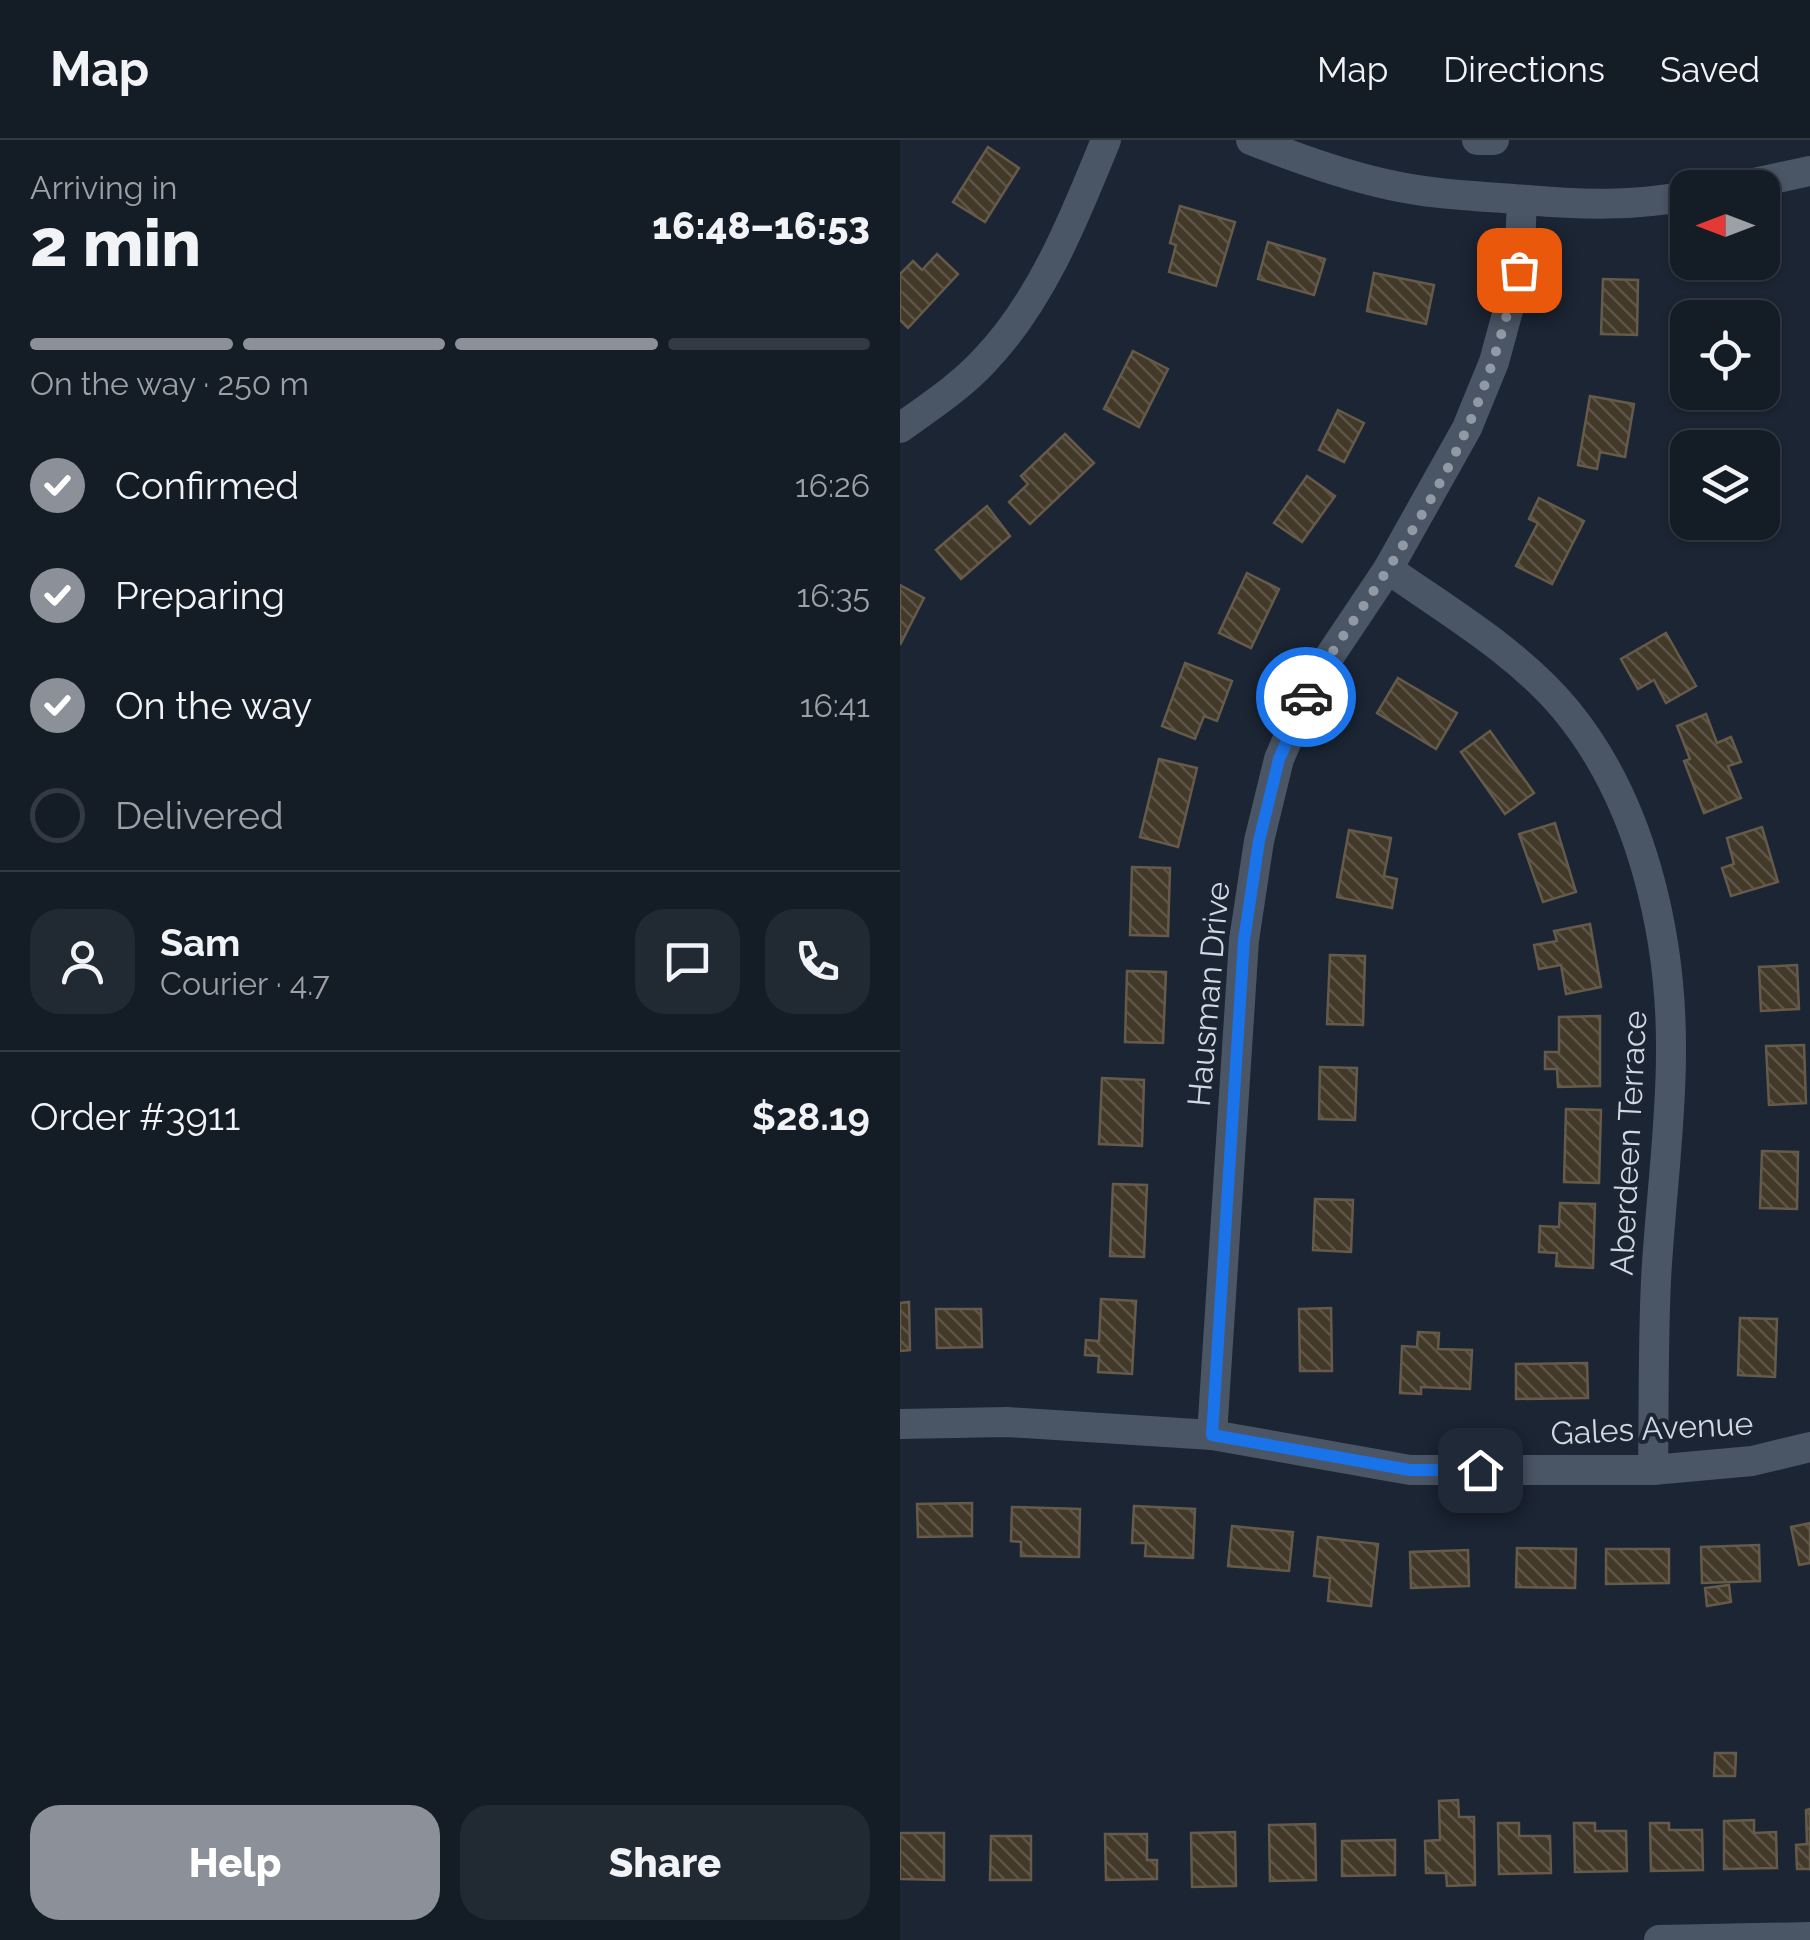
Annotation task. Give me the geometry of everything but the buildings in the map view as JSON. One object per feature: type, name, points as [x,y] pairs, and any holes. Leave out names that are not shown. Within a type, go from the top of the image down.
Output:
[{"type":"street","points":[[900,428],[982,364],[1007,336],[1072,218],[1106,140]]},
{"type":"street","points":[[1477,140],[1494,140]]},
{"type":"street","points":[[1265,142],[1389,185],[1474,198],[1586,206],[1670,200]]},
{"type":"street","points":[[1780,177],[1810,171]]},
{"type":"street","name":"Hausman Drive","points":[[1212,1435],[1244,940],[1259,841],[1279,759],[1313,681],[1388,569],[1467,428],[1494,362],[1519,270],[1522,200]]},
{"type":"street","name":"Aberdeen Terrace","points":[[1388,569],[1506,652],[1568,713],[1596,755],[1625,811],[1646,870],[1670,993],[1671,1056],[1656,1281],[1653,1470]]},
{"type":"street","name":"Gales Avenue","points":[[900,1424],[1007,1422],[1212,1435],[1410,1470],[1653,1470],[1752,1461],[1810,1448]]},
{"type":"street","points":[[1659,1940],[1810,1937]]},
{"type":"way so far","points":[[1306,697],[1388,569],[1467,428],[1494,362],[1519,270]]},
{"type":"route","points":[[1306,697],[1279,759],[1259,841],[1244,940],[1212,1435],[1410,1470],[1480,1470]]}]
